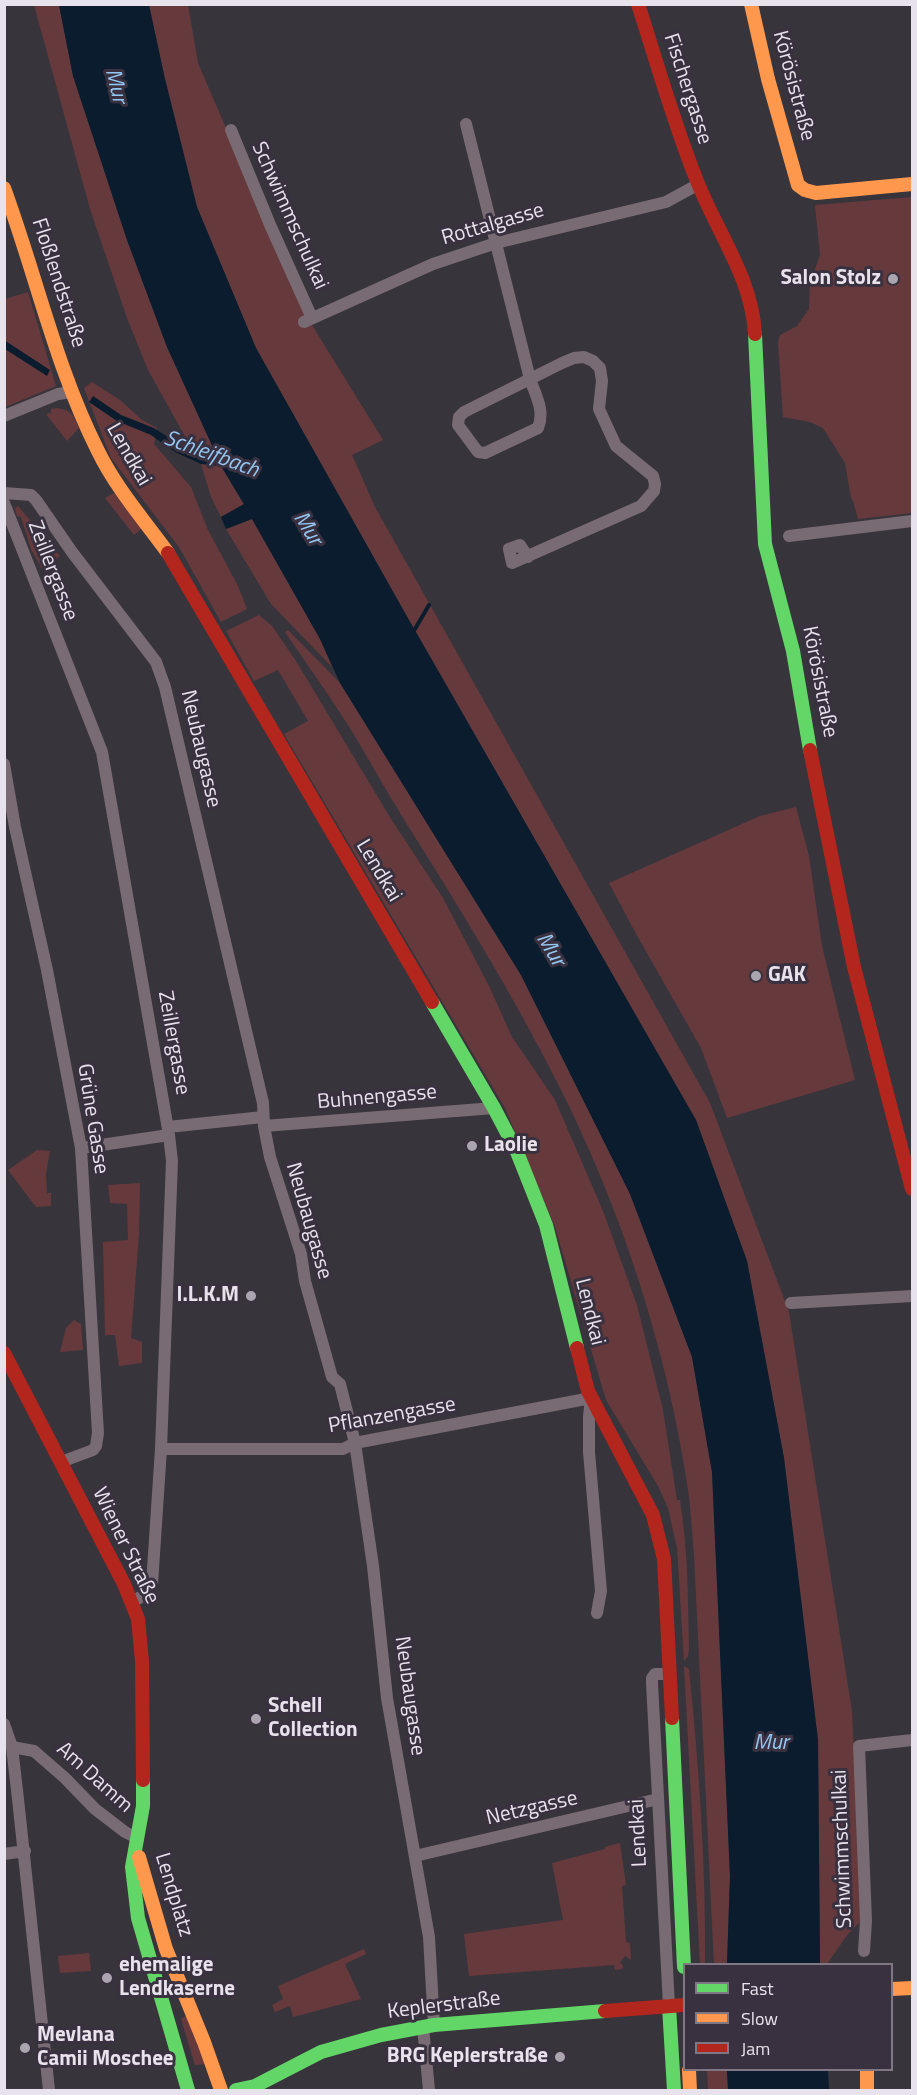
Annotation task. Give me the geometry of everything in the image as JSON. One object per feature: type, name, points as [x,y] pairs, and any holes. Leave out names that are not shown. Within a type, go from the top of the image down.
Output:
[{"type":"main road","name":"Fischergasse","points":[[638,4],[682,144],[698,185]]},
{"type":"main road","name":"Körösistraße","points":[[751,4],[768,79],[798,185],[816,193],[912,184]]},
{"type":"main road","name":"Körösistraße","points":[[698,185],[744,279],[754,317],[765,544],[793,651],[820,805],[854,967],[912,1189]]},
{"type":"main road","name":"Floßlendstraße","points":[[4,188],[72,392]]},
{"type":"main road","name":"Lendkai","points":[[72,392],[107,468],[168,554],[494,1108],[517,1152],[546,1225],[588,1391],[653,1515],[664,1559],[684,1963]]},
{"type":"main road","name":"Wiener Straße","points":[[4,1353],[124,1584],[140,1627],[143,1806],[137,1842]]},
{"type":"main road","name":"Lendplatz","points":[[137,1842],[152,1905],[171,1961],[215,2066],[221,2091]]},
{"type":"main road","name":"Lendplatz","points":[[137,1842],[132,1867],[141,1928],[188,2091]]},
{"type":"main road","points":[[141,1928],[159,1923]]},
{"type":"main road","points":[[893,1989],[912,1988]]},
{"type":"main road","name":"Keplerstraße","points":[[236,2091],[255,2086],[321,2052],[381,2035],[428,2026],[676,2005]]},
{"type":"main road","points":[[674,2091],[676,2005]]},
{"type":"main road","points":[[689,2071],[690,2091]]},
{"type":"main road","points":[[867,2071],[867,2091]]},
{"type":"street","points":[[466,124],[530,379],[540,404],[542,419],[538,428],[485,453],[478,452],[458,425],[459,417],[464,412],[530,379],[573,358],[584,357],[593,361],[600,368],[602,381],[599,409],[616,446],[653,476],[655,484],[654,491],[641,506],[528,557],[512,563],[509,549]]},
{"type":"street","name":"Schwimmschulkai","points":[[231,130],[308,320]]},
{"type":"street","name":"Rottalgasse","points":[[308,320],[433,264],[496,243],[666,202],[698,185]]},
{"type":"street","points":[[4,416],[58,394],[72,392]]},
{"type":"street","name":"Neubaugasse","points":[[4,493],[31,495],[36,500],[72,552],[156,662],[165,687],[263,1103],[270,1157],[301,1254],[305,1281],[332,1377],[340,1384],[355,1443],[374,1566],[387,1698],[429,1937],[429,2091]]},
{"type":"street","name":"Zeillergasse","points":[[4,503],[102,752],[169,1131],[172,1161],[161,1449],[152,1584],[144,1595],[132,1602]]},
{"type":"street","points":[[789,536],[912,520]]},
{"type":"street","name":"Grüne Gasse","points":[[4,764],[81,1148],[98,1433],[93,1450],[61,1462]]},
{"type":"street","name":"Buhnengasse","points":[[81,1148],[169,1131],[264,1122],[494,1108]]},
{"type":"street","points":[[791,1303],[912,1296]]},
{"type":"street","name":"Pflanzengasse","points":[[161,1449],[343,1449],[355,1443],[591,1398]]},
{"type":"street","name":"Lendkai","points":[[591,1398],[589,1452],[602,1592],[597,1613]]},
{"type":"street","name":"Lendkai","points":[[670,1674],[655,1674],[652,1678],[658,1799],[676,2005]]},
{"type":"street","points":[[4,1724],[12,1747],[25,1851],[35,1974],[49,2091]]},
{"type":"street","name":"Schwimmschulkai","points":[[864,1951],[866,1908],[859,1746],[912,1740]]},
{"type":"street","name":"Am Damm","points":[[12,1747],[34,1751],[95,1809],[137,1842]]},
{"type":"street","name":"Netzgasse","points":[[416,1856],[658,1799]]},
{"type":"street","points":[[4,1854],[25,1851]]},
{"type":"shaded area","points":[[34,5],[59,5],[73,76],[127,240],[167,347],[215,452],[205,452],[191,447],[148,370],[127,318],[90,209]]},
{"type":"shaded area","points":[[149,5],[188,5],[198,63],[307,317],[383,440],[352,455],[375,507],[710,1103],[789,1312],[852,1711],[862,1920],[848,1934],[828,1963],[820,1963],[818,1740],[784,1458],[747,1261],[696,1120],[256,348],[197,207]]},
{"type":"shaded area","points":[[912,197],[912,513],[858,519],[851,498],[845,463],[823,428],[810,422],[783,417],[778,342],[780,335],[797,326],[809,309],[810,283],[820,255],[815,205]]},
{"type":"shaded area","points":[[28,292],[56,386],[5,407],[5,299]]},
{"type":"shaded area","points":[[92,382],[120,400],[142,420],[157,428],[154,444],[191,487],[208,530],[238,586],[247,609],[221,622],[179,547],[111,458],[84,388]]},
{"type":"shaded area","points":[[57,408],[71,414],[79,428],[67,441],[46,414],[51,413],[51,409]]},
{"type":"shaded area","points":[[201,464],[221,466],[244,505],[221,517],[211,497]]},
{"type":"shaded area","points":[[114,493],[142,528],[134,535],[105,498]]},
{"type":"shaded area","points":[[18,506],[60,556],[42,569],[31,549],[21,517],[17,516],[15,508]]},
{"type":"shaded area","points":[[252,519],[320,639],[332,667],[271,604],[226,529]]},
{"type":"shaded area","points":[[259,615],[272,626],[296,661],[391,819],[443,898],[489,986],[512,1037],[555,1100],[603,1211],[637,1305],[663,1410],[677,1500],[680,1500],[686,1556],[689,1649],[684,1661],[677,1548],[668,1508],[658,1486],[606,1400],[555,1227],[505,1108],[284,734],[308,721],[278,670],[254,681],[226,631]]},
{"type":"shaded area","points":[[288,630],[340,683],[521,975],[630,1194],[692,1357],[712,1472],[730,1876],[727,1963],[714,1963],[694,1555],[688,1489],[668,1385],[639,1282],[622,1231],[581,1132],[522,1016],[356,738],[285,632]]},
{"type":"shaded area","name":"GAK","points":[[796,807],[809,856],[822,946],[855,1080],[727,1118],[701,1048],[609,883],[760,816]]},
{"type":"shaded area","points":[[37,1150],[50,1151],[46,1174],[47,1193],[51,1193],[51,1206],[36,1207],[8,1170]]},
{"type":"shaded area","points":[[140,1183],[139,1234],[131,1338],[142,1342],[142,1363],[119,1366],[115,1335],[105,1335],[103,1242],[128,1240],[127,1204],[110,1203],[108,1185]]},
{"type":"shaded area","points":[[74,1320],[81,1324],[83,1350],[60,1352],[66,1328]]},
{"type":"shaded area","points":[[684,1666],[689,1669],[703,1853],[705,1963],[700,1963]]},
{"type":"shaded area","points":[[620,1843],[626,1885],[622,1886],[626,1942],[630,1943],[631,1960],[625,1956],[620,1962],[622,1969],[615,1970],[614,1965],[469,1976],[464,1934],[563,1920],[552,1863]]},
{"type":"shaded area","points":[[364,1949],[366,1954],[345,1964],[361,1999],[293,2017],[290,2006],[275,2012],[272,2005],[283,1999],[278,1986]]},
{"type":"shaded area","points":[[89,1953],[91,1971],[60,1973],[58,1956]]},
{"type":"shaded area","points":[[187,2015],[206,2064],[195,2065],[181,2019]]},
{"type":"shaded area","points":[[707,2071],[727,2071],[728,2090],[708,2090]]},
{"type":"water","name":"Mur","points":[[59,5],[149,5],[197,207],[256,348],[696,1120],[747,1261],[784,1458],[818,1740],[820,1963],[727,1963],[730,1876],[712,1472],[692,1357],[630,1194],[521,975],[340,683],[320,639],[252,519],[226,529],[221,517],[244,504],[221,466],[201,464],[175,452],[151,435],[117,421],[89,402],[93,396],[121,415],[154,428],[180,445],[205,452],[215,452],[167,347],[127,240],[73,76]]},
{"type":"water","points":[[4,340],[50,370],[47,376],[5,349]]},
{"type":"water","points":[[727,2071],[828,2071],[829,2090],[728,2090]]},
{"type":"waterway","points":[[412,634],[429,605]]},
{"type":"traffic: fast","points":[[755,334],[765,544],[793,651],[810,750]]},
{"type":"traffic: fast","points":[[432,1002],[517,1152],[546,1225],[577,1348]]},
{"type":"traffic: fast","points":[[672,1718],[684,1963]]},
{"type":"traffic: fast","points":[[143,1780],[143,1806],[132,1867],[138,1918],[188,2090]]},
{"type":"traffic: fast","points":[[669,2006],[674,2090]]},
{"type":"traffic: fast","points":[[236,2090],[255,2086],[321,2052],[381,2035],[434,2025],[605,2011]]},
{"type":"traffic: slow","points":[[751,4],[768,79],[798,185],[816,193],[912,184]]},
{"type":"traffic: slow","points":[[4,188],[58,354],[83,419],[113,478],[168,553]]},
{"type":"traffic: slow","points":[[139,1857],[166,1949],[221,2090]]},
{"type":"traffic: slow","points":[[893,1989],[912,1988]]},
{"type":"traffic: slow","points":[[689,2071],[690,2090]]},
{"type":"traffic: slow","points":[[867,2071],[867,2090]]},
{"type":"traffic: jam","points":[[638,4],[689,159],[705,200],[741,274],[752,313],[755,334]]},
{"type":"traffic: jam","points":[[168,553],[432,1002]]},
{"type":"traffic: jam","points":[[810,750],[854,967],[912,1189]]},
{"type":"traffic: jam","points":[[577,1348],[588,1391],[653,1515],[664,1559],[672,1718]]},
{"type":"traffic: jam","points":[[4,1353],[124,1584],[138,1619],[142,1661],[143,1780]]},
{"type":"traffic: jam","points":[[605,2011],[683,2005]]},
{"type":"place","name":"Salon Stolz","points":[[893,279]]},
{"type":"place","name":"GAK","points":[[756,976]]},
{"type":"place","name":"Laolie","points":[[472,1146]]},
{"type":"place","name":"I.L.K.M","points":[[251,1296]]},
{"type":"place","name":"Schell Collection","points":[[256,1719]]},
{"type":"place","name":"ehemalige Lendkaserne","points":[[107,1978]]},
{"type":"place","name":"Mevlana Camii Moschee","points":[[25,2048]]},
{"type":"place","name":"BRG Keplerstraße","points":[[560,2057]]},
{"type":"water label","name":"Schleifbach","points":[[211,455]]}]
